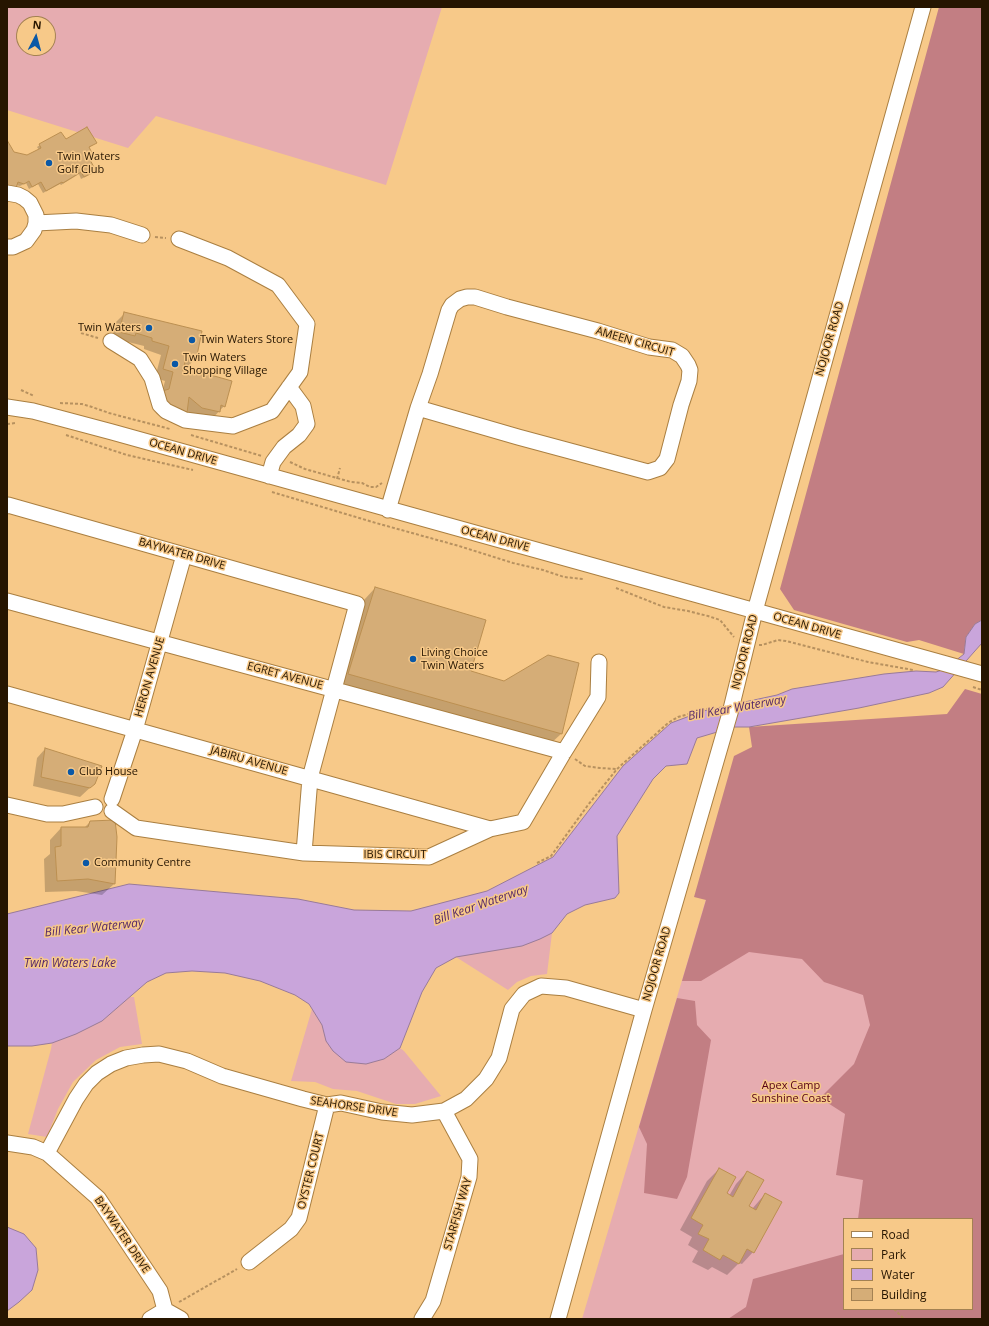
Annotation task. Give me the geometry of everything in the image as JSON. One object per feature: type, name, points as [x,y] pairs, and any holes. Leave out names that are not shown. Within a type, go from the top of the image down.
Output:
[{"type":"street","name":"NOJOOR ROAD","points":[[558,1319],[644,1010],[730,713],[747,640],[923,7]]},
{"type":"street","points":[[7,193],[24,198],[30,203],[36,216],[34,230],[26,241],[13,247],[7,247]]},
{"type":"street","points":[[36,222],[76,221],[111,226],[142,235]]},
{"type":"street","points":[[111,341],[140,359],[152,378],[160,405],[166,411],[186,420],[233,426],[272,411],[300,372],[307,324],[278,285],[228,258],[179,239]]},
{"type":"street","name":"AMEEN CIRCUIT","points":[[388,510],[418,408],[430,374],[448,310],[456,301],[467,297],[475,297],[598,331],[649,347],[672,350],[682,356],[690,370],[689,381],[681,405],[668,459],[660,468],[648,472],[518,438],[418,408]]},
{"type":"street","points":[[268,484],[275,458],[284,447],[300,435],[307,424],[303,406],[289,387]]},
{"type":"street","name":"OCEAN DRIVE","points":[[7,407],[33,411],[268,484],[388,510],[981,674]]},
{"type":"street","name":"BAYWATER DRIVE","points":[[7,506],[8,505],[358,604],[334,690]]},
{"type":"street","name":"HERON AVENUE","points":[[112,805],[135,730],[184,555]]},
{"type":"street","name":"EGRET AVENUE","points":[[7,600],[564,752]]},
{"type":"street","name":"IBIS CIRCUIT","points":[[112,805],[136,828],[304,853],[428,857],[490,829],[523,822],[598,697],[599,662]]},
{"type":"street","points":[[304,853],[310,778],[334,690]]},
{"type":"street","name":"JABIRU AVENUE","points":[[7,694],[490,829]]},
{"type":"street","points":[[7,805],[47,814],[63,814],[95,807],[98,812],[105,814],[112,805]]},
{"type":"street","name":"SEAHORSE DRIVE","points":[[47,1153],[76,1099],[86,1084],[97,1073],[111,1064],[126,1058],[159,1054],[187,1061],[222,1076],[327,1105],[341,1103],[382,1112],[412,1115],[444,1111],[466,1099],[486,1079],[499,1058],[512,1009],[524,994],[541,986],[566,988],[644,1010]]},
{"type":"street","name":"OYSTER COURT","points":[[249,1262],[291,1229],[299,1218],[327,1105]]},
{"type":"street","name":"STARFISH WAY","points":[[422,1319],[433,1301],[469,1177],[470,1159],[444,1111]]},
{"type":"street","name":"BAYWATER DRIVE","points":[[7,1143],[33,1147],[47,1153],[98,1198],[160,1291],[165,1310]]},
{"type":"street","points":[[150,1319],[165,1310],[181,1319]]},
{"type":"path","points":[[142,235],[179,239]]},
{"type":"path","points":[[81,334],[111,341]]},
{"type":"path","points":[[21,390],[37,398]]},
{"type":"path","points":[[59,403],[82,404],[175,431]]},
{"type":"path","points":[[7,424],[18,423]]},
{"type":"path","points":[[64,434],[98,447],[194,470]]},
{"type":"path","points":[[189,435],[247,452],[290,462],[305,469],[337,479],[362,483],[370,487],[376,487],[383,482],[395,486]]},
{"type":"path","points":[[337,479],[340,468]]},
{"type":"path","points":[[268,484],[376,524],[459,546],[564,577],[589,580]]},
{"type":"path","points":[[610,585],[664,607],[695,612],[720,620],[733,637],[762,645],[778,640],[786,641],[868,662],[902,668]]},
{"type":"path","points":[[537,863],[551,856],[588,805],[617,769],[668,723],[678,717],[714,707]]},
{"type":"path","points":[[564,752],[584,766],[617,769]]},
{"type":"path","points":[[165,1310],[249,1262]]},
{"type":"path","points":[[895,1310],[904,1319]]},
{"type":"green space","name":"Twin Waters Golf Club","points":[[7,7],[442,7],[386,185],[156,116],[128,148],[7,110]]},
{"type":"green space","name":"Apex Camp Sunshine Coast","points":[[706,899],[965,970],[897,1218],[843,1218],[843,1310],[870,1319],[582,1319]]},
{"type":"green space","points":[[552,933],[547,974],[531,976],[517,982],[508,990],[456,957],[522,946]]},
{"type":"green space","points":[[130,997],[134,997],[142,1044],[120,1047],[96,1060],[73,1082],[58,1109],[47,1137],[28,1134],[52,1043],[76,1034],[102,1021]]},
{"type":"green space","points":[[312,1009],[322,1025],[326,1041],[346,1062],[366,1064],[384,1059],[400,1048],[441,1096],[415,1104],[396,1104],[357,1091],[333,1089],[315,1082],[291,1081]]},
{"type":"shaded area","points":[[939,7],[982,7],[982,620],[975,624],[966,637],[964,654],[919,640],[907,642],[794,610],[780,589]]},
{"type":"shaded area","points":[[965,689],[982,694],[982,1319],[728,1319],[746,1307],[753,1279],[843,1254],[843,1310],[973,1310],[973,1218],[858,1218],[863,1180],[836,1175],[845,1114],[820,1098],[854,1064],[870,1025],[863,995],[824,982],[802,959],[749,952],[701,981],[682,981],[706,900],[694,897],[734,756],[752,747],[749,727],[947,714]]},
{"type":"shaded area","points":[[677,998],[695,1001],[697,1025],[711,1040],[687,1177],[677,1199],[644,1193],[647,1144],[639,1127]]},
{"type":"water","name":"Twin Waters Lake","points":[[982,620],[982,643],[943,687],[929,693],[859,708],[749,727],[734,727],[697,738],[687,764],[666,766],[653,779],[617,836],[619,893],[615,898],[585,905],[567,914],[552,933],[540,939],[522,946],[456,957],[436,968],[422,992],[400,1048],[384,1059],[366,1064],[346,1062],[333,1051],[326,1041],[322,1025],[309,1004],[295,995],[260,981],[225,973],[192,971],[166,973],[147,982],[102,1021],[76,1034],[52,1043],[32,1046],[7,1046],[7,914],[129,884],[298,899],[354,910],[411,911],[487,891],[553,857],[623,766],[671,723],[703,711],[777,695],[792,689],[884,674],[916,671],[936,672],[945,669],[964,654],[966,637],[975,624]]},
{"type":"water","points":[[7,1227],[24,1234],[36,1248],[38,1270],[32,1290],[7,1311]]},
{"type":"building","name":"Twin Waters Golf Club","points":[[87,127],[97,143],[89,147],[92,153],[88,156],[96,171],[84,177],[81,172],[46,191],[41,182],[32,187],[29,181],[24,184],[18,182],[16,188],[7,185],[7,140],[14,152],[27,155],[41,148],[39,144],[61,132],[66,139]]},
{"type":"building","name":"Twin Waters Shopping Village","points":[[124,312],[202,331],[196,360],[186,357],[183,371],[191,374],[193,370],[232,381],[225,407],[221,405],[220,412],[202,408],[189,397],[187,413],[164,404],[159,392],[169,389],[173,372],[163,369],[169,346],[152,341],[152,338],[136,333],[135,336],[119,332]]},
{"type":"building","name":"Living Choice Twin Waters","points":[[375,587],[486,620],[471,671],[504,681],[548,655],[579,663],[562,734],[348,674]]},
{"type":"building","name":"Club House","points":[[45,748],[102,766],[95,784],[90,788],[41,777]]},
{"type":"building","name":"Community Centre","points":[[115,820],[117,837],[115,884],[88,879],[57,881],[55,847],[61,846],[61,827],[88,827],[90,821]]},
{"type":"building","points":[[719,1168],[736,1177],[727,1193],[733,1197],[747,1171],[764,1180],[749,1206],[756,1210],[765,1193],[782,1202],[754,1253],[747,1249],[739,1264],[723,1255],[720,1260],[703,1250],[709,1239],[698,1234],[703,1225],[691,1218]]},
{"type":"place","name":"Twin Waters Golf Club","points":[[49,163]]},
{"type":"place","name":"Twin Waters","points":[[149,328]]},
{"type":"place","name":"Twin Waters Store","points":[[192,340]]},
{"type":"place","name":"Twin Waters Shopping Village","points":[[175,364]]},
{"type":"place","name":"Living Choice Twin Waters","points":[[413,659]]},
{"type":"place","name":"Club House","points":[[71,772]]},
{"type":"place","name":"Community Centre","points":[[86,863]]},
{"type":"water label","name":"Bill Kear Waterway","points":[[737,708]]},
{"type":"water label","name":"Bill Kear Waterway","points":[[481,905]]},
{"type":"water label","name":"Bill Kear Waterway","points":[[94,928]]}]
